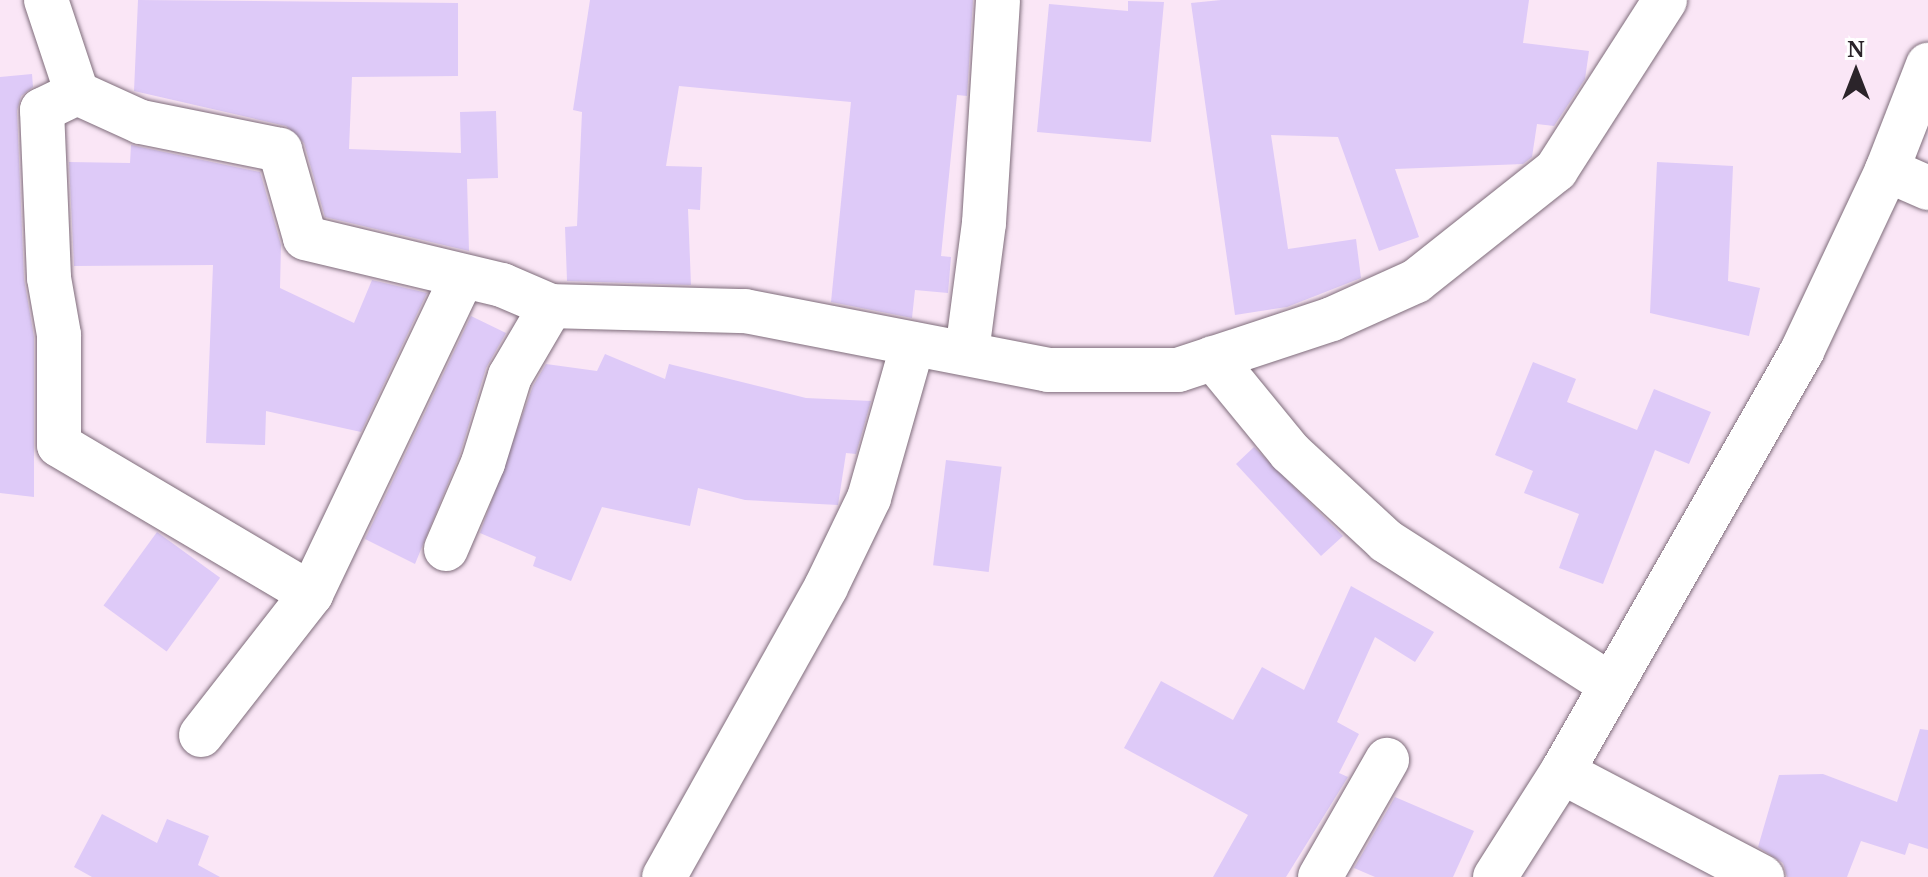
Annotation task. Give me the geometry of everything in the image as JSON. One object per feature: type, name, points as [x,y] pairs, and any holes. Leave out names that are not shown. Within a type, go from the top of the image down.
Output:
[{"type":"street","points":[[46,0],[77,93],[141,122],[280,150],[305,238],[502,285],[551,306],[745,311],[1048,370],[1178,370],[1332,319],[1416,281],[1556,170],[1665,0]]},
{"type":"street","points":[[967,352],[984,223],[998,0]]},
{"type":"street","points":[[1495,877],[1562,772],[1802,351],[1887,170],[1928,65]]},
{"type":"street","points":[[77,93],[42,110],[49,278],[59,335],[59,445],[311,594]]},
{"type":"street","points":[[1887,170],[1928,188]]},
{"type":"street","points":[[201,735],[311,594],[462,277]]},
{"type":"street","points":[[446,549],[483,463],[510,376],[551,306]]},
{"type":"street","points":[[664,877],[826,587],[869,498],[913,344]]},
{"type":"street","points":[[1213,358],[1290,452],[1386,541],[1611,685]]},
{"type":"street","points":[[1320,877],[1387,760]]},
{"type":"street","points":[[1562,772],[1762,877]]},
{"type":"building","points":[[138,0],[458,3],[458,76],[352,77],[349,149],[461,153],[460,112],[496,111],[498,178],[467,179],[469,251],[325,217],[304,143],[286,126],[134,91]]},
{"type":"building","points":[[590,0],[973,0],[967,96],[957,95],[941,256],[951,257],[948,293],[915,290],[912,318],[831,302],[851,102],[679,86],[666,166],[702,167],[700,210],[688,209],[691,285],[567,281],[565,227],[577,226],[582,112],[573,110]]},
{"type":"building","points":[[1221,0],[1529,0],[1523,43],[1589,51],[1585,79],[1554,126],[1537,124],[1532,157],[1523,164],[1395,169],[1419,237],[1379,251],[1338,137],[1271,135],[1288,249],[1356,239],[1361,278],[1287,307],[1235,315],[1191,3]]},
{"type":"building","points":[[1128,1],[1164,2],[1151,142],[1037,132],[1049,4],[1128,11]]},
{"type":"building","points":[[32,74],[33,87],[21,96],[17,111],[24,279],[34,337],[34,497],[0,493],[0,77]]},
{"type":"building","points":[[131,145],[260,172],[281,245],[280,288],[354,323],[372,280],[427,293],[361,432],[266,411],[265,445],[206,443],[213,265],[74,266],[69,162],[130,163]]},
{"type":"building","points":[[1657,162],[1733,166],[1728,281],[1760,288],[1749,336],[1650,313]]},
{"type":"building","points":[[471,316],[506,333],[486,368],[460,454],[415,564],[365,539]]},
{"type":"building","points":[[605,354],[665,379],[669,364],[806,398],[871,401],[856,454],[846,453],[838,505],[745,500],[698,488],[690,526],[602,507],[571,581],[533,566],[536,557],[480,533],[533,386],[546,364],[597,371]]},
{"type":"building","points":[[1533,362],[1576,379],[1567,402],[1637,430],[1654,389],[1711,412],[1689,464],[1655,450],[1603,584],[1559,568],[1579,514],[1524,493],[1533,471],[1495,455]]},
{"type":"building","points":[[1254,447],[1343,536],[1321,556],[1236,464]]},
{"type":"building","points":[[946,460],[1002,467],[989,572],[933,565]]},
{"type":"building","points":[[157,532],[220,578],[167,651],[104,606]]},
{"type":"building","points":[[1351,586],[1434,632],[1415,662],[1375,637],[1337,722],[1359,734],[1339,773],[1348,777],[1286,877],[1213,877],[1248,815],[1124,748],[1161,681],[1233,720],[1262,667],[1304,690]]},
{"type":"building","points":[[1920,729],[1928,730],[1928,849],[1909,843],[1905,855],[1861,841],[1847,877],[1787,877],[1783,863],[1758,847],[1779,775],[1823,774],[1897,802]]},
{"type":"building","points":[[1395,797],[1474,831],[1453,877],[1375,877],[1354,868]]},
{"type":"building","points":[[102,814],[157,843],[167,819],[209,836],[198,865],[220,877],[92,877],[74,867]]}]
